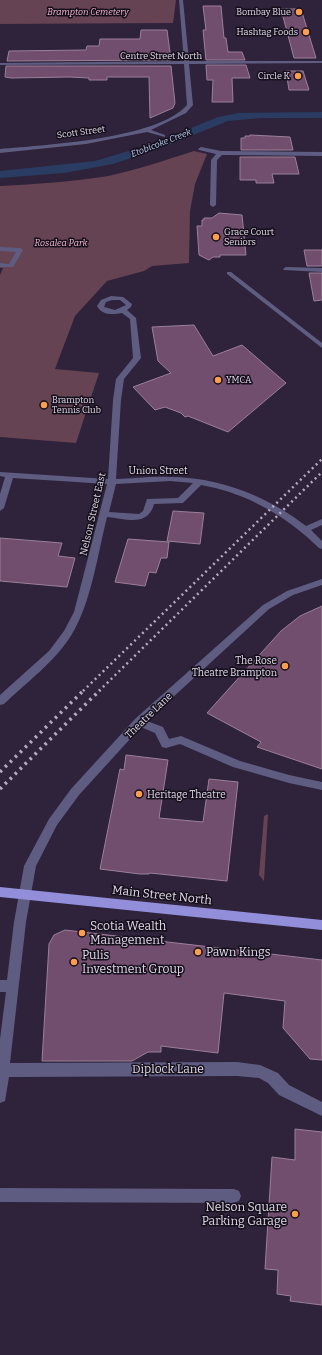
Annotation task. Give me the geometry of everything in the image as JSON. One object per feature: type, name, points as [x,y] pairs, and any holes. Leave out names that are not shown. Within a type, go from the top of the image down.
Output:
[{"type":"main road","name":"Main Street North","points":[[0,892],[322,925]]},
{"type":"street","points":[[147,130],[184,112],[190,105],[181,0]]},
{"type":"street","name":"Centre Street North","points":[[0,64],[322,62]]},
{"type":"street","points":[[147,130],[163,136]]},
{"type":"street","name":"Scott Street","points":[[0,151],[86,142],[147,130]]},
{"type":"street","points":[[201,149],[221,153],[322,154]]},
{"type":"street","points":[[213,205],[214,160],[216,156],[221,153]]},
{"type":"street","points":[[0,249],[20,250],[11,266],[0,265]]},
{"type":"street","points":[[286,270],[322,270]]},
{"type":"street","points":[[229,273],[322,346]]},
{"type":"street","name":"Nelson Street East","points":[[0,701],[52,653],[68,633],[79,612],[112,482],[117,400],[120,379],[137,358],[134,318],[123,310]]},
{"type":"street","name":"Union Street","points":[[0,474],[112,482],[170,479],[199,482],[233,490],[284,513],[307,530],[322,546]]},
{"type":"street","points":[[0,508],[10,475]]},
{"type":"street","points":[[104,514],[139,517],[143,516],[147,512],[150,501],[180,500],[199,482]]},
{"type":"street","points":[[307,530],[322,522]]},
{"type":"street","name":"Theatre Lane","points":[[0,1096],[3,1070],[6,986],[30,866],[53,822],[75,792],[139,722],[230,638],[266,607],[290,593],[322,582]]},
{"type":"street","points":[[139,722],[158,730],[166,744],[181,740],[237,764],[289,779],[322,786]]},
{"type":"street","name":"Diplock Lane","points":[[3,1070],[237,1069],[260,1072],[273,1078],[284,1090],[322,1109]]},
{"type":"street","points":[[0,1196],[234,1196]]},
{"type":"green space","name":"Brampton Cemetery","points":[[0,0],[176,0],[173,23],[0,24]]},
{"type":"green space","name":"Rosalea Park","points":[[194,151],[207,154],[195,184],[190,211],[189,263],[152,266],[144,271],[107,281],[75,316],[55,369],[99,373],[76,443],[0,437],[0,275],[3,268],[0,268],[0,186],[40,184],[108,176],[141,168]]},
{"type":"green space","points":[[268,814],[264,881],[259,875],[264,816]]},
{"type":"water","name":"Etobicoke Creek","points":[[322,112],[322,118],[261,118],[228,121],[156,150],[113,164],[64,173],[0,178],[0,171],[95,161],[152,144],[218,117],[239,113]]},
{"type":"building","points":[[203,6],[221,6],[224,38],[226,38],[228,52],[242,52],[245,60],[206,60],[203,30],[206,30]]},
{"type":"building","points":[[281,9],[301,9],[316,58],[294,58]]},
{"type":"building","points":[[141,30],[167,30],[171,60],[7,61],[9,51],[86,50],[87,46],[99,46],[100,39],[140,39]]},
{"type":"building","points":[[206,65],[246,65],[250,78],[232,78],[233,102],[212,102],[213,80],[207,80]]},
{"type":"building","points":[[6,66],[171,66],[175,103],[173,108],[150,118],[149,77],[107,77],[107,80],[89,80],[89,78],[70,77],[11,78],[5,77]]},
{"type":"building","points":[[286,71],[303,71],[309,90],[289,90]]},
{"type":"building","points":[[245,136],[290,137],[293,150],[241,150],[241,138],[245,138]]},
{"type":"building","points":[[240,157],[295,157],[299,174],[272,174],[274,183],[256,183],[256,180],[240,180]]},
{"type":"building","name":"Grace Court Seniors","points":[[219,213],[242,215],[246,255],[220,255],[220,257],[213,257],[209,260],[199,255],[197,226],[202,226],[202,220],[204,220],[204,218],[212,218]]},
{"type":"building","points":[[304,250],[322,250],[322,266],[307,266]]},
{"type":"building","points":[[309,273],[322,273],[322,300],[314,301]]},
{"type":"building","name":"YMCA","points":[[194,325],[213,356],[242,345],[286,383],[228,432],[188,416],[185,417],[181,413],[165,407],[155,410],[133,387],[171,373],[158,361],[152,327]]},
{"type":"building","points":[[173,511],[204,513],[200,544],[167,541]]},
{"type":"building","points":[[0,538],[62,543],[58,556],[75,558],[67,587],[0,581]]},
{"type":"building","points":[[128,539],[169,542],[167,558],[161,558],[156,573],[149,572],[145,586],[115,582]]},
{"type":"building","name":"The Rose Theatre Brampton","points":[[322,606],[322,769],[257,747],[261,742],[207,713],[281,631],[300,616]]},
{"type":"building","points":[[126,755],[168,760],[159,818],[203,822],[209,779],[238,782],[227,881],[150,873],[140,874],[100,869],[120,769],[124,770]]},
{"type":"building","points":[[65,930],[322,960],[322,1060],[310,1059],[283,1028],[285,1001],[224,993],[218,1053],[161,1046],[161,1052],[148,1052],[132,1061],[42,1061],[49,944],[54,935]]},
{"type":"building","name":"Nelson Square Parking Garage","points":[[295,1129],[322,1132],[322,1305],[290,1301],[291,1296],[277,1294],[278,1270],[265,1269],[272,1157],[295,1160]]},
{"type":"railway","points":[[83,691],[322,459]]},
{"type":"railway","points":[[99,691],[322,472]]},
{"type":"railway","points":[[0,772],[84,690]]},
{"type":"railway","points":[[0,789],[100,690]]},
{"type":"place","name":"Bombay Blue","points":[[299,12]]},
{"type":"place","name":"Hashtag Foods","points":[[306,32]]},
{"type":"place","name":"Circle K","points":[[298,76]]},
{"type":"place","name":"Grace Court Seniors","points":[[216,237]]},
{"type":"place","name":"YMCA","points":[[218,380]]},
{"type":"place","name":"Brampton Tennis Club","points":[[44,405]]},
{"type":"place","name":"The Rose Theatre Brampton","points":[[285,666]]},
{"type":"place","name":"Heritage Theatre","points":[[139,794]]},
{"type":"place","name":"Scotia Wealth Management","points":[[82,933]]},
{"type":"place","name":"Pawn Kings","points":[[198,952]]},
{"type":"place","name":"Pulis Investment Group","points":[[74,962]]},
{"type":"place","name":"Nelson Square Parking Garage","points":[[295,1214]]}]
